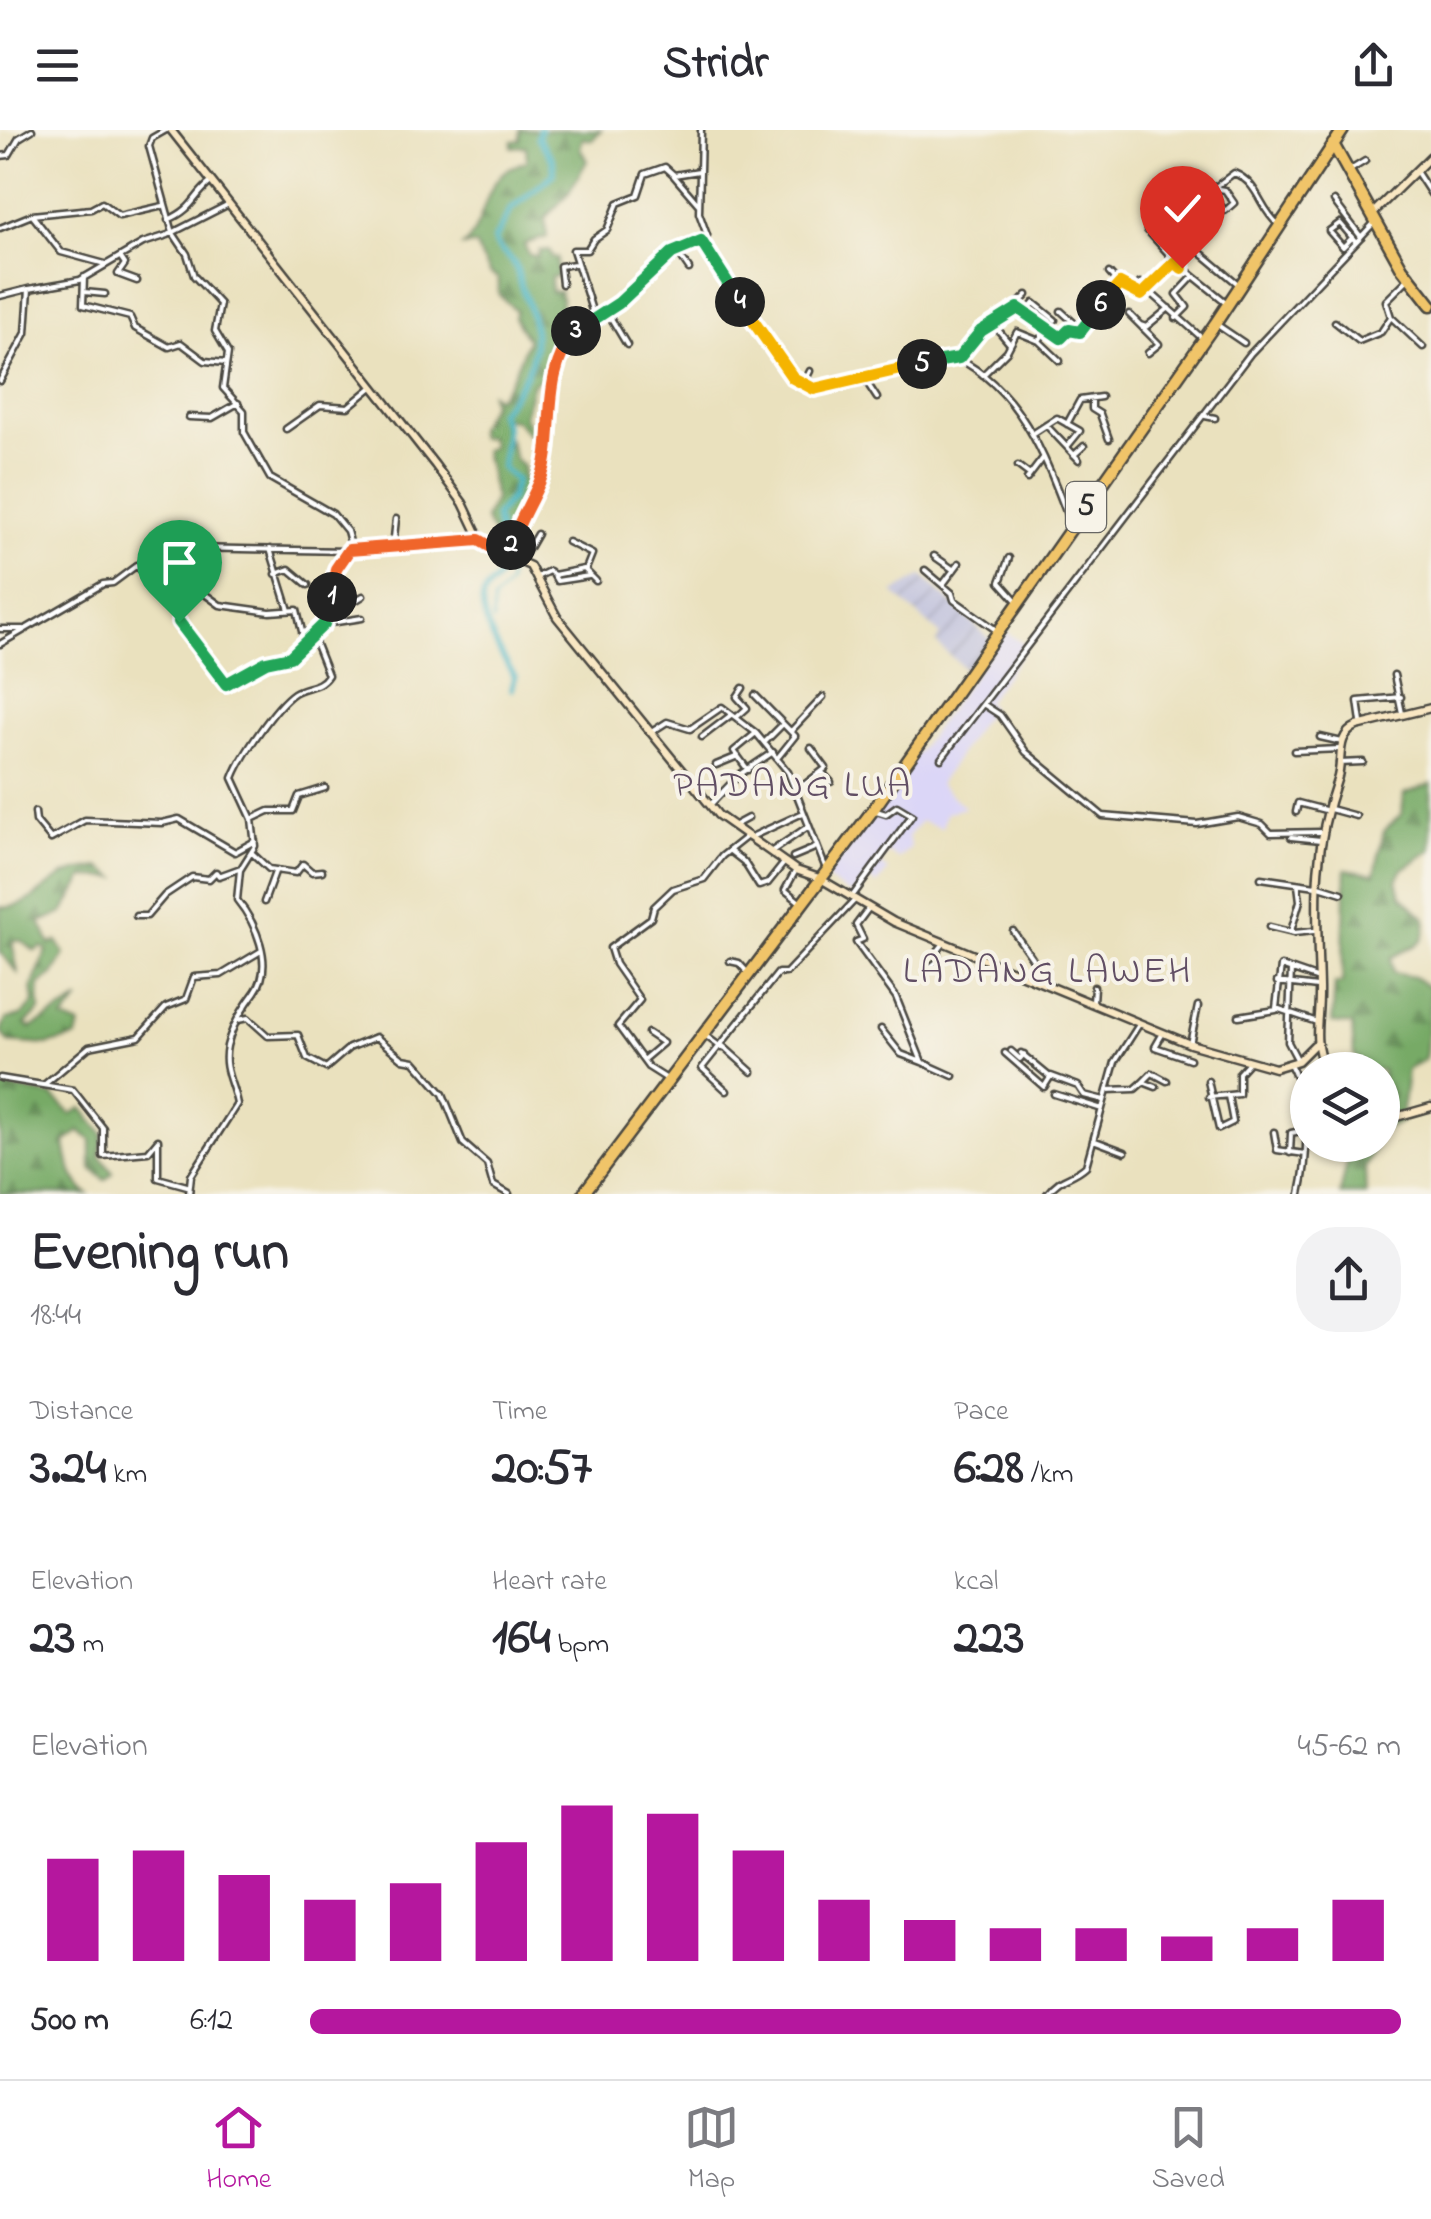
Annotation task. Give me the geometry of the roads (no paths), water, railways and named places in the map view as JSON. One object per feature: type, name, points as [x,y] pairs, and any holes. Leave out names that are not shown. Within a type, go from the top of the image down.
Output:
[{"type":"highway","name":"5","points":[[583,1194],[874,810],[1215,324],[1344,130]]},
{"type":"highway","points":[[1333,144],[1409,278],[1430,301]]},
{"type":"main road","points":[[169,130],[463,503],[479,540],[490,550],[522,560],[537,577],[557,618],[649,734],[731,827],[796,870],[823,875],[868,909],[944,943],[1190,1044],[1275,1068],[1290,1064]]},
{"type":"main road","points":[[1373,218],[1431,156]]},
{"type":"main road","points":[[1317,1052],[1316,886],[1325,809],[1340,763],[1341,746],[1347,731],[1359,725],[1431,708]]},
{"type":"main road","points":[[1311,1052],[1316,1049]]},
{"type":"main road","points":[[1400,1116],[1430,1106]]},
{"type":"street","points":[[0,156],[9,155],[19,138],[32,130]]},
{"type":"street","points":[[136,565],[164,592],[179,622],[214,664],[224,684],[266,662],[290,657],[304,640],[313,637],[324,624],[336,569],[349,550],[348,531],[332,514],[270,478],[244,432],[246,414],[223,388],[227,350],[216,331],[220,304],[194,276],[188,254],[173,233],[149,146],[153,137],[169,130]]},
{"type":"street","points":[[507,556],[541,478],[547,412],[565,346],[676,250],[701,241],[706,232],[699,205],[701,130]]},
{"type":"street","points":[[1348,172],[1365,161]]},
{"type":"street","points":[[594,317],[573,250],[588,250],[594,238],[607,230],[618,203],[638,195],[641,178],[665,166],[699,205]]},
{"type":"street","points":[[674,175],[701,171]]},
{"type":"street","points":[[1416,171],[1431,194]]},
{"type":"street","points":[[1215,188],[1225,190],[1234,205],[1224,211],[1210,194],[1215,188],[1238,173],[1254,186],[1266,213],[1280,226]]},
{"type":"street","points":[[168,220],[194,205],[211,182]]},
{"type":"street","points":[[1334,201],[1356,239]]},
{"type":"street","points":[[0,228],[32,214],[64,209],[76,212],[104,203],[119,216],[165,206]]},
{"type":"street","points":[[0,296],[84,276],[143,243],[173,233],[229,204]]},
{"type":"street","points":[[1109,273],[1140,295],[1148,290],[1175,262],[1194,246],[1168,208],[1146,228],[1175,262],[1228,304]]},
{"type":"street","points":[[32,214],[61,252],[108,265]]},
{"type":"street","points":[[941,758],[1250,354],[1373,218]]},
{"type":"street","points":[[1340,223],[1356,239],[1342,247],[1329,231],[1340,223]]},
{"type":"street","points":[[701,241],[786,369],[814,389]]},
{"type":"street","points":[[676,250],[690,268]]},
{"type":"street","points":[[1201,253],[1241,286]]},
{"type":"street","points":[[121,258],[125,264],[119,276],[136,281]]},
{"type":"street","points":[[562,284],[560,266],[576,264]]},
{"type":"street","points":[[84,276],[84,306],[130,317],[135,328],[169,346],[181,342],[205,360],[226,362]]},
{"type":"street","points":[[1176,318],[1187,307],[1177,294],[1194,276]]},
{"type":"street","points":[[1409,278],[1386,302],[1391,316],[1423,347]]},
{"type":"street","points":[[1140,283],[1203,338]]},
{"type":"street","points":[[1082,330],[1120,284]]},
{"type":"street","points":[[0,382],[26,333],[29,289]]},
{"type":"street","points":[[84,292],[106,294]]},
{"type":"street","points":[[814,389],[959,358],[981,331],[1018,308],[1028,295]]},
{"type":"street","points":[[1026,313],[1034,303],[1056,320]]},
{"type":"street","points":[[1018,308],[1061,338],[1069,330],[1082,330]]},
{"type":"street","points":[[1140,325],[1146,327],[1169,308]]},
{"type":"street","points":[[606,310],[627,345]]},
{"type":"street","points":[[1060,311],[1082,330]]},
{"type":"street","points":[[1095,313],[1109,324]]},
{"type":"street","points":[[1041,324],[1048,314]]},
{"type":"street","points":[[1129,314],[1159,344],[1148,353]]},
{"type":"street","points":[[1334,322],[1360,340],[1381,332],[1391,316]]},
{"type":"street","points":[[1215,324],[1244,343]]},
{"type":"street","points":[[994,325],[1010,344]]},
{"type":"street","points":[[1039,341],[1047,328]]},
{"type":"street","points":[[983,375],[1016,332],[1039,341],[1060,361]]},
{"type":"street","points":[[959,358],[1020,410],[1034,433],[1072,526]]},
{"type":"street","points":[[810,371],[806,377],[814,389]]},
{"type":"street","points":[[862,376],[877,398]]},
{"type":"street","points":[[286,429],[320,406],[348,407],[371,388]]},
{"type":"street","points":[[1068,424],[1080,400],[1102,397]]},
{"type":"street","points":[[1092,398],[1093,411],[1101,416],[1109,439]]},
{"type":"street","points":[[189,416],[212,418],[238,404]]},
{"type":"street","points":[[1073,413],[1084,416]]},
{"type":"street","points":[[1205,416],[1216,418]]},
{"type":"street","points":[[1034,433],[1054,417],[1080,433],[1067,447]]},
{"type":"street","points":[[1046,425],[1076,458],[1084,446]]},
{"type":"street","points":[[1018,466],[1028,477],[1044,458]]},
{"type":"street","points":[[393,547],[396,519]]},
{"type":"street","points":[[522,560],[537,534]]},
{"type":"street","points":[[0,644],[102,584],[113,583],[136,565],[188,548],[349,550],[479,540]]},
{"type":"street","points":[[568,542],[592,554],[586,569]]},
{"type":"street","points":[[270,549],[289,610]]},
{"type":"street","points":[[934,556],[954,570]]},
{"type":"street","points":[[155,558],[220,606],[298,611],[304,640]]},
{"type":"street","points":[[1010,558],[1000,582],[1020,604]]},
{"type":"street","points":[[942,585],[959,563]]},
{"type":"street","points":[[551,573],[558,566]]},
{"type":"street","points":[[276,574],[289,569],[308,585]]},
{"type":"street","points":[[537,577],[586,569]]},
{"type":"street","points":[[586,569],[596,581]]},
{"type":"street","points":[[925,570],[954,600],[1000,632]]},
{"type":"street","points":[[551,573],[557,581],[591,576]]},
{"type":"street","points":[[330,604],[352,604],[364,596]]},
{"type":"street","points":[[324,624],[362,618]]},
{"type":"street","points":[[0,630],[18,627],[28,631]]},
{"type":"street","points":[[190,1194],[188,1186],[224,1119],[237,1104],[226,1064],[227,1044],[245,999],[255,991],[264,961],[252,917],[237,900],[241,868],[252,853],[254,841],[252,819],[232,778],[240,758],[292,694],[325,681],[326,664],[313,637]]},
{"type":"street","points":[[1394,675],[1402,713]]},
{"type":"street","points":[[743,688],[737,696],[747,707]]},
{"type":"street","points":[[755,695],[782,725],[793,728]]},
{"type":"street","points":[[793,728],[823,697]]},
{"type":"street","points":[[1359,725],[1358,702],[1401,698]]},
{"type":"street","points":[[738,716],[747,707],[762,703]]},
{"type":"street","points":[[983,704],[1000,715],[1026,752],[1108,818],[1199,824],[1230,817],[1262,824],[1270,833],[1321,836]]},
{"type":"street","points":[[649,734],[667,722],[690,729],[722,707],[730,715],[738,716],[766,742],[796,791],[817,846],[823,875]]},
{"type":"street","points":[[702,736],[730,715]]},
{"type":"street","points":[[766,742],[782,725]]},
{"type":"street","points":[[712,803],[748,770],[776,755],[796,738],[793,728]]},
{"type":"street","points":[[748,770],[734,750],[756,733]]},
{"type":"street","points":[[1320,738],[1341,746]]},
{"type":"street","points":[[1294,751],[1341,746]]},
{"type":"street","points":[[796,791],[826,767],[811,748]]},
{"type":"street","points":[[716,766],[738,756]]},
{"type":"street","points":[[1340,763],[1363,762]]},
{"type":"street","points":[[822,772],[831,782]]},
{"type":"street","points":[[252,819],[269,811],[293,812],[299,796],[325,788]]},
{"type":"street","points":[[1296,812],[1298,803],[1356,816]]},
{"type":"street","points":[[727,1092],[702,1068],[723,1047],[779,972],[786,973],[852,900],[909,824],[912,814],[896,806],[886,814],[874,810]]},
{"type":"street","points":[[35,812],[38,824],[51,839],[86,820],[162,823],[179,819],[235,852],[254,841]]},
{"type":"street","points":[[667,1079],[643,1060],[618,1026],[640,1000],[615,964],[610,948],[651,918],[653,908],[674,889],[702,880],[747,838],[803,813]]},
{"type":"street","points":[[731,827],[748,818]]},
{"type":"street","points":[[770,853],[782,840],[808,826]]},
{"type":"street","points":[[1291,837],[1321,836]]},
{"type":"street","points":[[793,857],[817,846]]},
{"type":"street","points":[[730,851],[744,862],[759,886],[768,883],[784,863]]},
{"type":"street","points":[[252,853],[275,872],[296,872],[302,864],[312,872],[322,871]]},
{"type":"street","points":[[720,861],[727,865]]},
{"type":"street","points":[[136,916],[147,916],[166,895],[192,877],[209,879],[216,872],[219,876],[227,869],[241,868]]},
{"type":"street","points":[[796,870],[784,890],[801,902]]},
{"type":"street","points":[[264,902],[275,872]]},
{"type":"street","points":[[1261,878],[1298,886],[1308,882],[1342,893]]},
{"type":"street","points":[[1291,931],[1300,901],[1298,886]]},
{"type":"street","points":[[868,909],[856,926],[862,939],[856,942],[896,997],[922,1062]]},
{"type":"street","points":[[1270,927],[1314,930]]},
{"type":"street","points":[[1013,931],[1040,968],[1034,979]]},
{"type":"street","points":[[929,968],[939,960],[937,952],[944,943]]},
{"type":"street","points":[[45,1084],[90,1047],[147,1032],[166,1006],[186,999],[194,977],[221,975],[262,951]]},
{"type":"street","points":[[730,961],[739,963],[749,978]]},
{"type":"street","points":[[1276,1010],[1281,966],[1319,982]]},
{"type":"street","points":[[1291,970],[1291,1052]]},
{"type":"street","points":[[1304,976],[1304,986]]},
{"type":"street","points":[[1277,982],[1304,986],[1319,982]]},
{"type":"street","points":[[1093,1002],[1094,986]]},
{"type":"street","points":[[1190,1044],[1198,1006]]},
{"type":"street","points":[[1239,1016],[1276,1010],[1318,1022]]},
{"type":"street","points":[[238,1020],[248,1018],[268,1036],[293,1032],[306,1058],[326,1068],[348,1048],[376,1037],[404,1059],[414,1061],[444,1095],[462,1144],[488,1165],[492,1184],[509,1194]]},
{"type":"street","points":[[1047,1194],[1060,1178],[1083,1169],[1118,1056],[1140,1023]]},
{"type":"street","points":[[882,1030],[901,1054],[952,1076]]},
{"type":"street","points":[[643,1060],[663,1043],[648,1033]]},
{"type":"street","points":[[1163,1033],[1155,1048],[1190,1059]]},
{"type":"street","points":[[703,1034],[752,1072]]},
{"type":"street","points":[[1047,1075],[1044,1087],[1008,1052],[1020,1060],[1022,1054],[1047,1075],[1106,1100]]},
{"type":"street","points":[[1210,1097],[1238,1094],[1239,1074],[1250,1062]]},
{"type":"street","points":[[1106,1090],[1135,1090],[1152,1073],[1166,1081]]},
{"type":"street","points":[[0,1078],[75,1092],[103,1128],[103,1156],[148,1152],[158,1140],[158,1178],[188,1186]]},
{"type":"street","points":[[1143,1082],[1156,1087]]},
{"type":"street","points":[[1208,1082],[1220,1129],[1234,1122],[1228,1096]]},
{"type":"street","points":[[1054,1094],[1104,1110]]},
{"type":"street","points":[[1274,1132],[1277,1150],[1290,1154]]},
{"type":"street","points":[[1093,1140],[1125,1152]]},
{"type":"street","points":[[1300,1194],[1304,1162]]},
{"type":"waterway","points":[[512,689],[515,677],[493,637],[482,605],[502,564],[496,516],[511,498],[516,480],[502,468],[506,427],[499,413],[529,367],[535,338],[515,265],[495,239],[511,209],[554,174],[553,160],[538,137],[540,130]]},
{"type":"waterway","points":[[493,621],[493,601],[508,585],[510,562]]},
{"type":"district","name":"PADANG LUA","points":[[793,787]]},
{"type":"district","name":"LADANG LAWEH","points":[[1048,973]]}]
